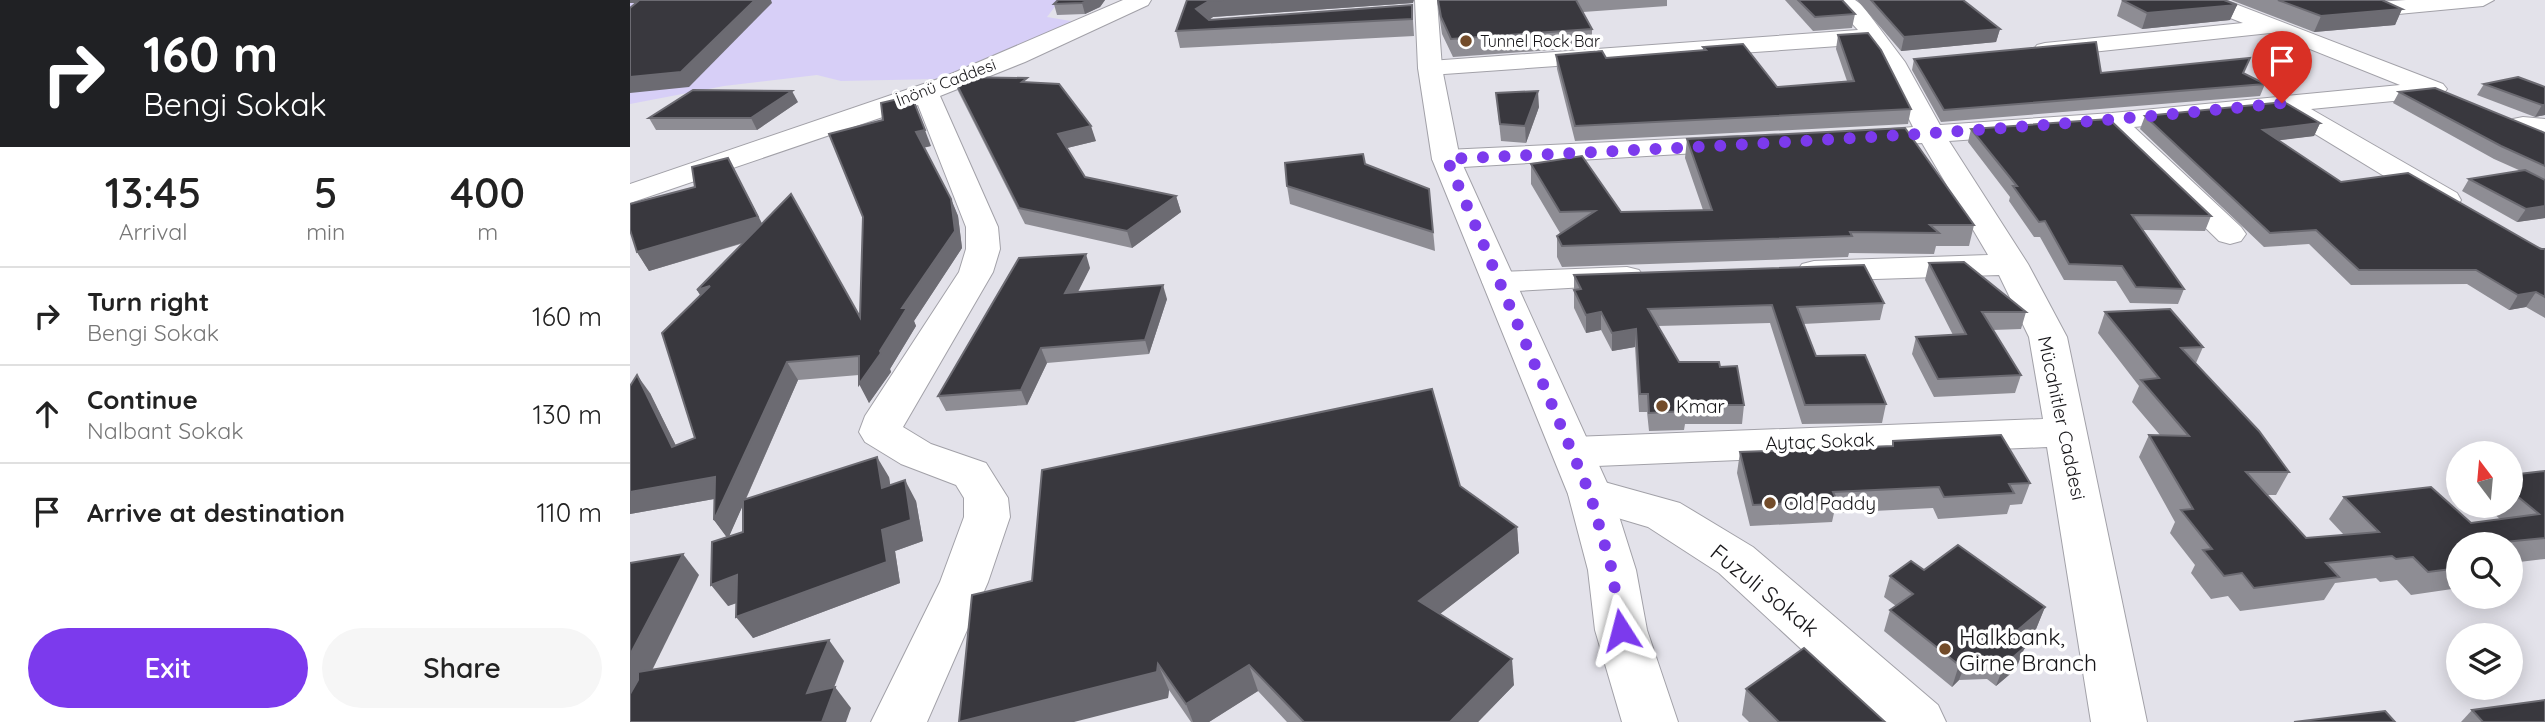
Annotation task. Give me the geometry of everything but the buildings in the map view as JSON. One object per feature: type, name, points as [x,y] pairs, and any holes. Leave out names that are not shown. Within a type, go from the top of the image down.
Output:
[{"type":"street","name":"İnönü Caddesi","points":[[630,194],[925,91],[1048,42],[1140,0]]},
{"type":"street","name":"Mücahitler Caddesi","points":[[1842,0],[1896,52],[1931,134],[2011,264],[2048,337],[2119,722]]},
{"type":"street","points":[[2205,0],[2459,99]]},
{"type":"street","points":[[2377,9],[2483,0]]},
{"type":"street","points":[[1419,9],[1447,159],[1582,473],[1612,570],[1621,630],[1625,722]]},
{"type":"street","points":[[2024,52],[2276,26]]},
{"type":"street","points":[[1430,68],[1896,52]]},
{"type":"street","points":[[1836,140],[2112,121],[2434,89]]},
{"type":"street","points":[[899,722],[964,582],[987,517],[986,498],[971,474],[916,454],[880,432],[886,416],[976,272],[984,249],[982,227],[925,91]]},
{"type":"street","points":[[2282,103],[2472,214]]},
{"type":"street","points":[[2497,115],[2538,129]]},
{"type":"street","points":[[2112,121],[2230,234]]},
{"type":"street","points":[[1447,159],[1767,143]]},
{"type":"street","points":[[1788,272],[2011,264]]},
{"type":"street","points":[[1499,282],[1663,276]]},
{"type":"street","name":"Aytaç Sokak","points":[[1582,473],[2067,432]]},
{"type":"street","name":"Fuzuli Sokak","points":[[1582,473],[1664,515],[1736,560],[1918,722]]},
{"type":"street","points":[[1621,630],[1650,722]]},
{"type":"shaded area","points":[[630,0],[1060,0],[1047,17],[1083,23],[937,79],[841,81],[817,75],[724,86],[630,104]]},
{"type":"place","name":"Tunnel Rock Bar","points":[[1466,41]]},
{"type":"place","name":"Kmar","points":[[1662,406]]},
{"type":"place","name":"Old Paddy","points":[[1770,503]]},
{"type":"place","name":"Halkbank, Girne Branch","points":[[1945,649]]},
{"type":"route","points":[[1621,630],[1612,570],[1590,494],[1447,159],[1878,138],[2112,121],[2282,103]]}]
